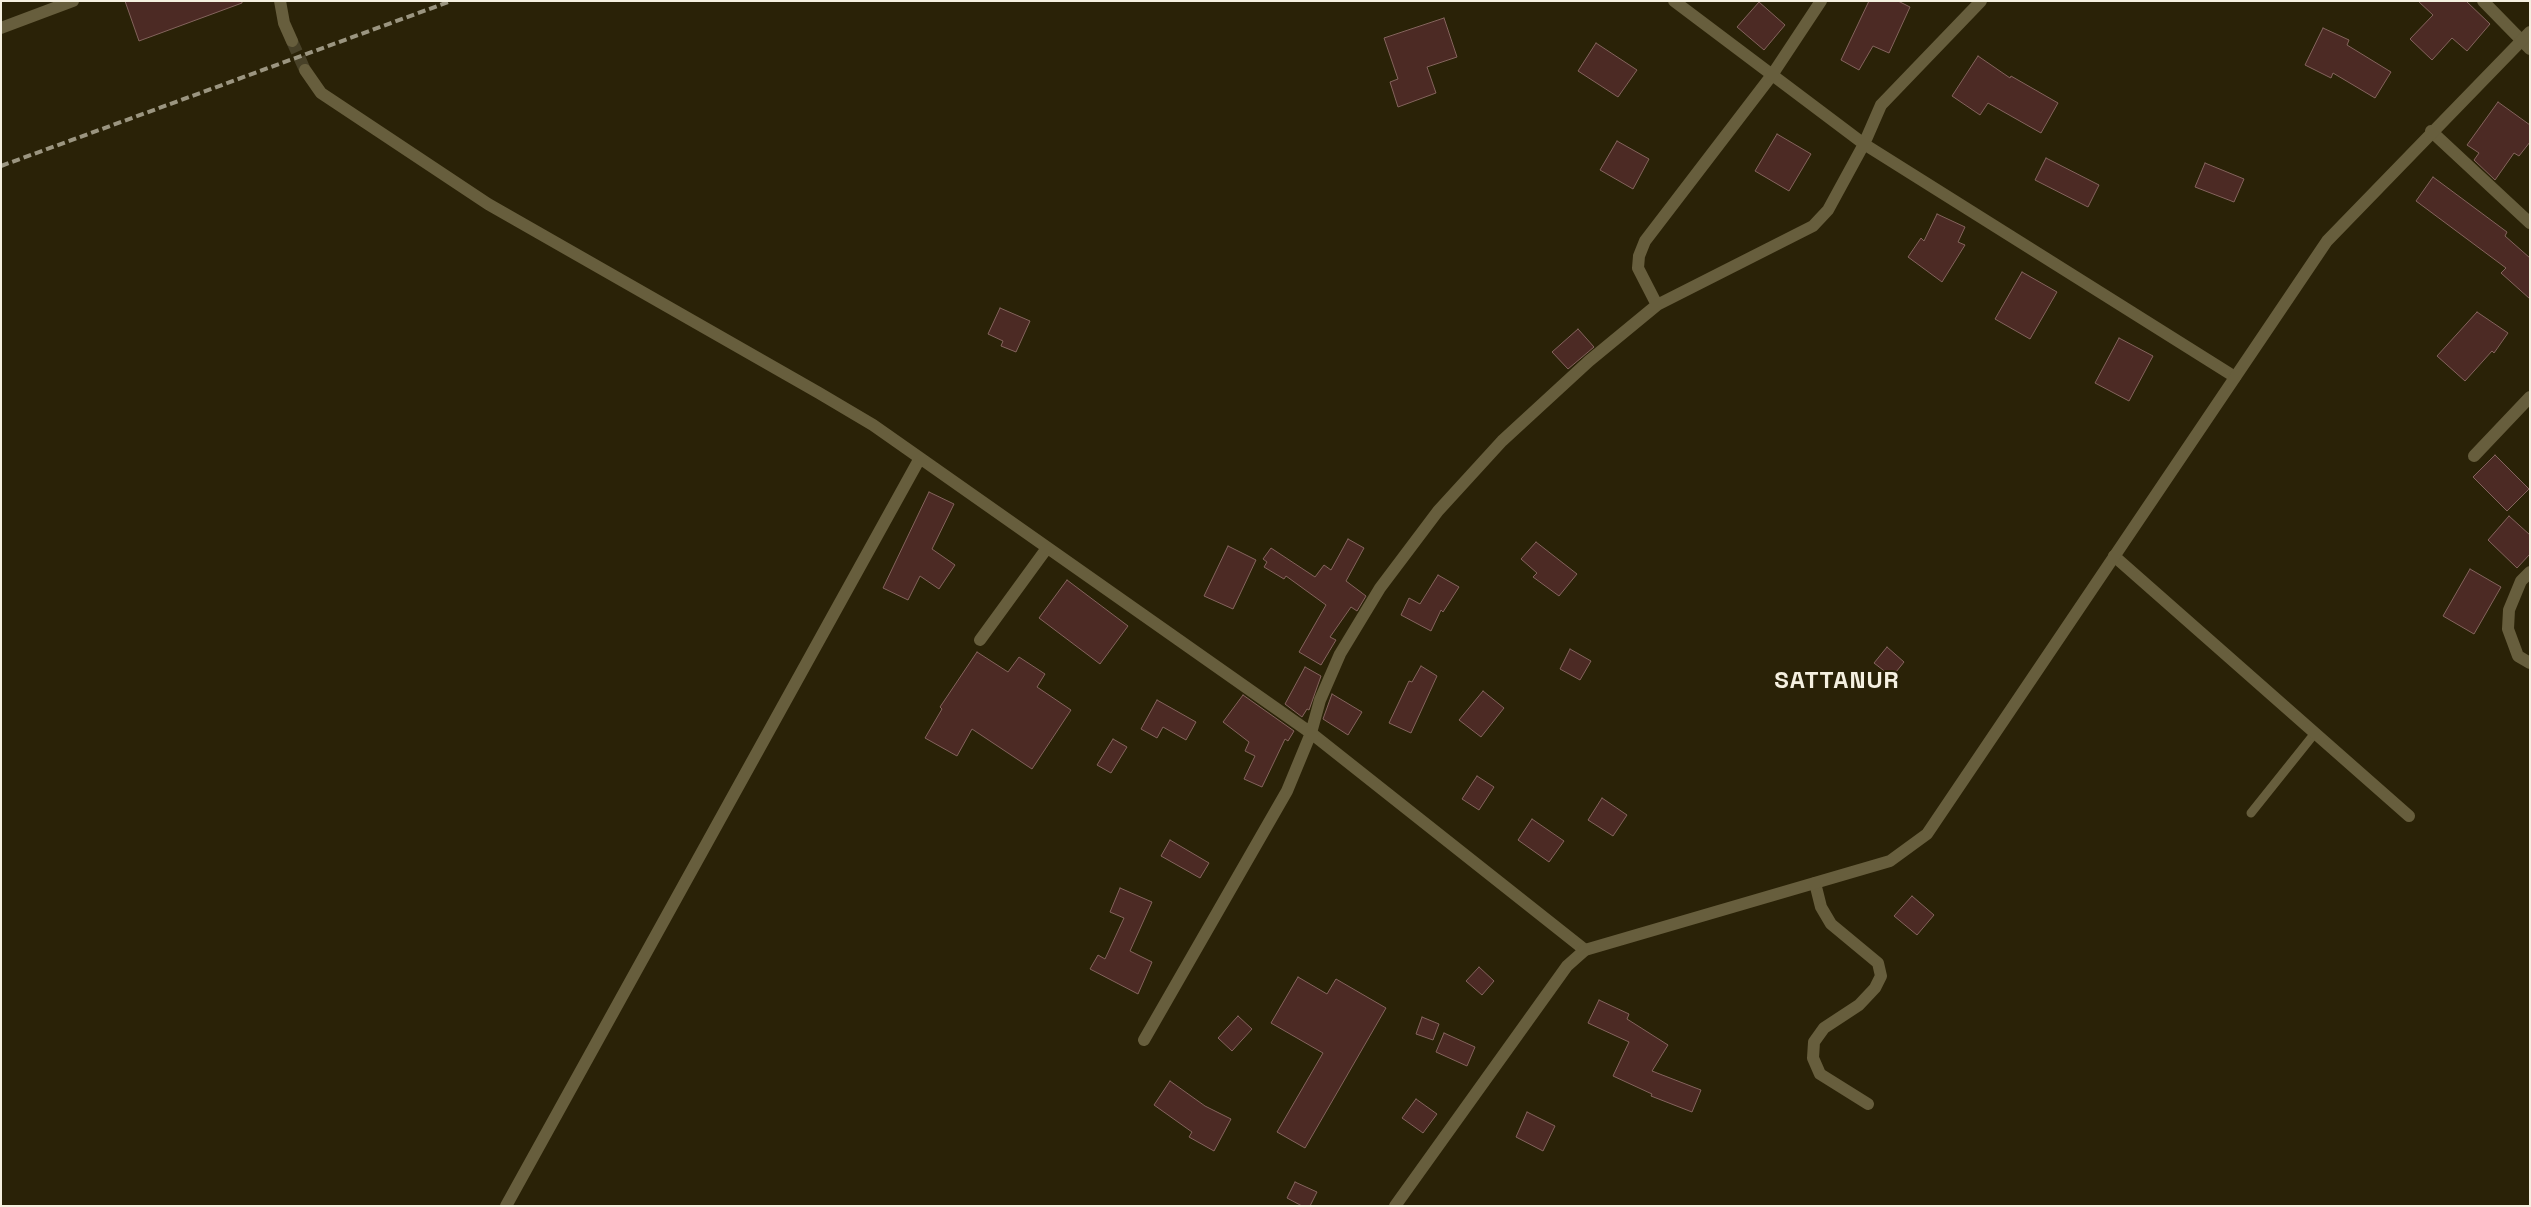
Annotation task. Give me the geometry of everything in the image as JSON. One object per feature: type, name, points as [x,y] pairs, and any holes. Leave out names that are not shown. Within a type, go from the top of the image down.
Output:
[{"type":"street","points":[[1,28],[73,1]]},
{"type":"street","points":[[280,1],[284,23],[292,41]]},
{"type":"street","points":[[1674,1],[1864,144],[2235,377]]},
{"type":"street","points":[[1657,304],[1638,268],[1639,256],[1645,241],[1772,75],[1821,1]]},
{"type":"street","points":[[1144,1040],[1287,791],[1311,733],[1320,700],[1340,654],[1380,588],[1438,511],[1502,441],[1589,361],[1657,304],[1814,226],[1828,210],[1864,144],[1881,105],[1981,1]]},
{"type":"street","points":[[1395,1206],[1567,966],[1585,950],[1890,861],[1927,834],[2327,241],[2431,132],[2527,41],[2483,1]]},
{"type":"street","points":[[305,70],[321,93],[488,204],[872,425],[1311,733],[1585,950]]},
{"type":"street","points":[[2431,132],[2530,223]]},
{"type":"street","points":[[2474,456],[2530,397]]},
{"type":"street","points":[[506,1206],[920,458]]},
{"type":"street","points":[[980,640],[1047,548]]},
{"type":"street","points":[[2114,556],[2409,816]]},
{"type":"street","points":[[2530,572],[2521,581],[2509,610],[2508,629],[2518,656],[2530,663]]},
{"type":"street","points":[[1815,883],[1821,907],[1831,924],[1878,963],[1881,976],[1875,988],[1859,1005],[1824,1028],[1814,1042],[1814,1058],[1820,1074],[1868,1104]]},
{"type":"lane","points":[[2251,813],[2315,732]]},
{"type":"building","points":[[125,1],[242,1],[242,3],[139,41]]},
{"type":"building","points":[[1869,1],[1898,1],[1910,7],[1889,53],[1873,46],[1859,70],[1841,60]]},
{"type":"building","points":[[2418,1],[2466,1],[2490,24],[2467,51],[2452,38],[2432,60],[2410,39],[2433,15]]},
{"type":"building","points":[[1759,2],[1785,25],[1764,50],[1737,27]]},
{"type":"building","points":[[1444,18],[1457,57],[1427,67],[1436,93],[1398,107],[1390,82],[1398,79],[1384,38]]},
{"type":"building","points":[[2323,28],[2349,40],[2347,45],[2391,72],[2375,98],[2333,73],[2331,78],[2305,65]]},
{"type":"building","points":[[1596,43],[1637,70],[1618,97],[1578,71]]},
{"type":"building","points":[[1978,56],[2010,78],[2011,76],[2058,103],[2041,133],[1988,103],[1980,115],[1952,96]]},
{"type":"building","points":[[2498,102],[2530,125],[2530,142],[2519,156],[2514,153],[2495,180],[2474,160],[2479,153],[2467,145]]},
{"type":"building","points":[[1777,134],[1811,154],[1789,191],[1755,171]]},
{"type":"building","points":[[1617,141],[1649,159],[1633,189],[1600,170]]},
{"type":"building","points":[[2046,158],[2099,185],[2088,207],[2035,180]]},
{"type":"building","points":[[2205,163],[2244,179],[2234,202],[2195,187]]},
{"type":"building","points":[[2433,177],[2507,232],[2505,236],[2530,258],[2530,299],[2501,273],[2506,268],[2416,201]]},
{"type":"building","points":[[1937,214],[1965,227],[1958,242],[1965,245],[1942,282],[1908,257],[1921,238],[1924,241]]},
{"type":"building","points":[[2022,272],[2057,292],[2030,339],[1995,319]]},
{"type":"building","points":[[1000,308],[1030,321],[1016,352],[1001,346],[1003,341],[988,334]]},
{"type":"building","points":[[2477,312],[2508,333],[2494,353],[2492,351],[2465,381],[2437,356]]},
{"type":"building","points":[[1578,329],[1594,347],[1568,369],[1552,352]]},
{"type":"building","points":[[2119,338],[2153,356],[2129,401],[2095,383]]},
{"type":"building","points":[[2495,455],[2529,489],[2507,511],[2473,477]]},
{"type":"building","points":[[929,492],[954,504],[932,549],[955,565],[939,589],[920,576],[908,600],[883,588]]},
{"type":"building","points":[[2509,516],[2530,535],[2530,554],[2517,568],[2488,540]]},
{"type":"building","points":[[1348,539],[1364,548],[1346,581],[1366,596],[1357,611],[1351,607],[1330,637],[1336,640],[1321,665],[1299,652],[1326,605],[1286,576],[1284,579],[1264,567],[1267,562],[1263,559],[1271,548],[1315,577],[1324,565],[1331,570]]},
{"type":"building","points":[[1536,542],[1577,574],[1559,596],[1533,577],[1537,573],[1521,559]]},
{"type":"building","points":[[1228,546],[1256,560],[1233,609],[1204,596]]},
{"type":"building","points":[[2470,569],[2501,587],[2474,634],[2443,616]]},
{"type":"building","points":[[1438,575],[1459,587],[1443,612],[1441,610],[1431,631],[1401,615],[1409,598],[1420,604]]},
{"type":"building","points":[[1067,580],[1128,626],[1100,664],[1039,618]]},
{"type":"building","points":[[1887,647],[1904,662],[1892,677],[1874,663]]},
{"type":"building","points":[[1570,649],[1591,661],[1580,680],[1560,669]]},
{"type":"building","points":[[977,652],[1008,672],[1019,657],[1045,674],[1037,687],[1071,710],[1032,769],[972,729],[957,756],[925,738],[942,709],[940,707]]},
{"type":"building","points":[[1421,666],[1437,676],[1411,733],[1389,723],[1409,681],[1412,682]]},
{"type":"building","points":[[1305,667],[1321,676],[1309,710],[1307,709],[1302,717],[1285,704]]},
{"type":"building","points":[[1483,691],[1504,708],[1481,737],[1459,720]]},
{"type":"building","points":[[1332,694],[1362,712],[1348,735],[1323,719]]},
{"type":"building","points":[[1243,695],[1294,731],[1288,741],[1285,739],[1262,787],[1244,779],[1255,756],[1245,751],[1249,742],[1223,722]]},
{"type":"building","points":[[1157,700],[1196,722],[1186,740],[1163,727],[1157,738],[1141,729]]},
{"type":"building","points":[[1113,739],[1127,747],[1111,773],[1097,765]]},
{"type":"building","points":[[1477,776],[1494,787],[1479,810],[1462,799]]},
{"type":"building","points":[[1602,798],[1627,815],[1613,836],[1588,820]]},
{"type":"building","points":[[1532,819],[1564,841],[1549,862],[1518,840]]},
{"type":"building","points":[[1170,840],[1209,863],[1200,878],[1161,856]]},
{"type":"building","points":[[1120,888],[1152,902],[1130,951],[1152,962],[1138,994],[1090,969],[1098,955],[1105,959],[1124,918],[1110,912]]},
{"type":"building","points":[[1912,896],[1934,915],[1917,935],[1894,916]]},
{"type":"building","points":[[1479,967],[1494,981],[1482,995],[1466,981]]},
{"type":"building","points":[[1298,977],[1327,994],[1336,979],[1386,1008],[1305,1148],[1277,1132],[1323,1053],[1271,1023]]},
{"type":"building","points":[[1599,1000],[1629,1014],[1627,1019],[1668,1045],[1652,1071],[1701,1090],[1692,1112],[1651,1096],[1652,1094],[1613,1076],[1629,1042],[1588,1023]]},
{"type":"building","points":[[1238,1016],[1252,1029],[1232,1051],[1218,1038]]},
{"type":"building","points":[[1422,1017],[1439,1024],[1433,1040],[1416,1034]]},
{"type":"building","points":[[1444,1033],[1475,1047],[1467,1066],[1436,1052]]},
{"type":"building","points":[[1170,1081],[1205,1106],[1231,1119],[1214,1151],[1189,1137],[1192,1132],[1154,1105]]},
{"type":"building","points":[[1416,1099],[1437,1114],[1423,1133],[1402,1118]]},
{"type":"building","points":[[1527,1112],[1555,1126],[1543,1151],[1516,1137]]},
{"type":"building","points":[[1295,1182],[1317,1192],[1310,1206],[1302,1206],[1287,1198]]},
{"type":"tunnel","points":[[292,41],[305,70]]},
{"type":"railway","points":[[1,166],[451,1]]},
{"type":"district","name":"SATTANUR","points":[[1837,681]]}]
